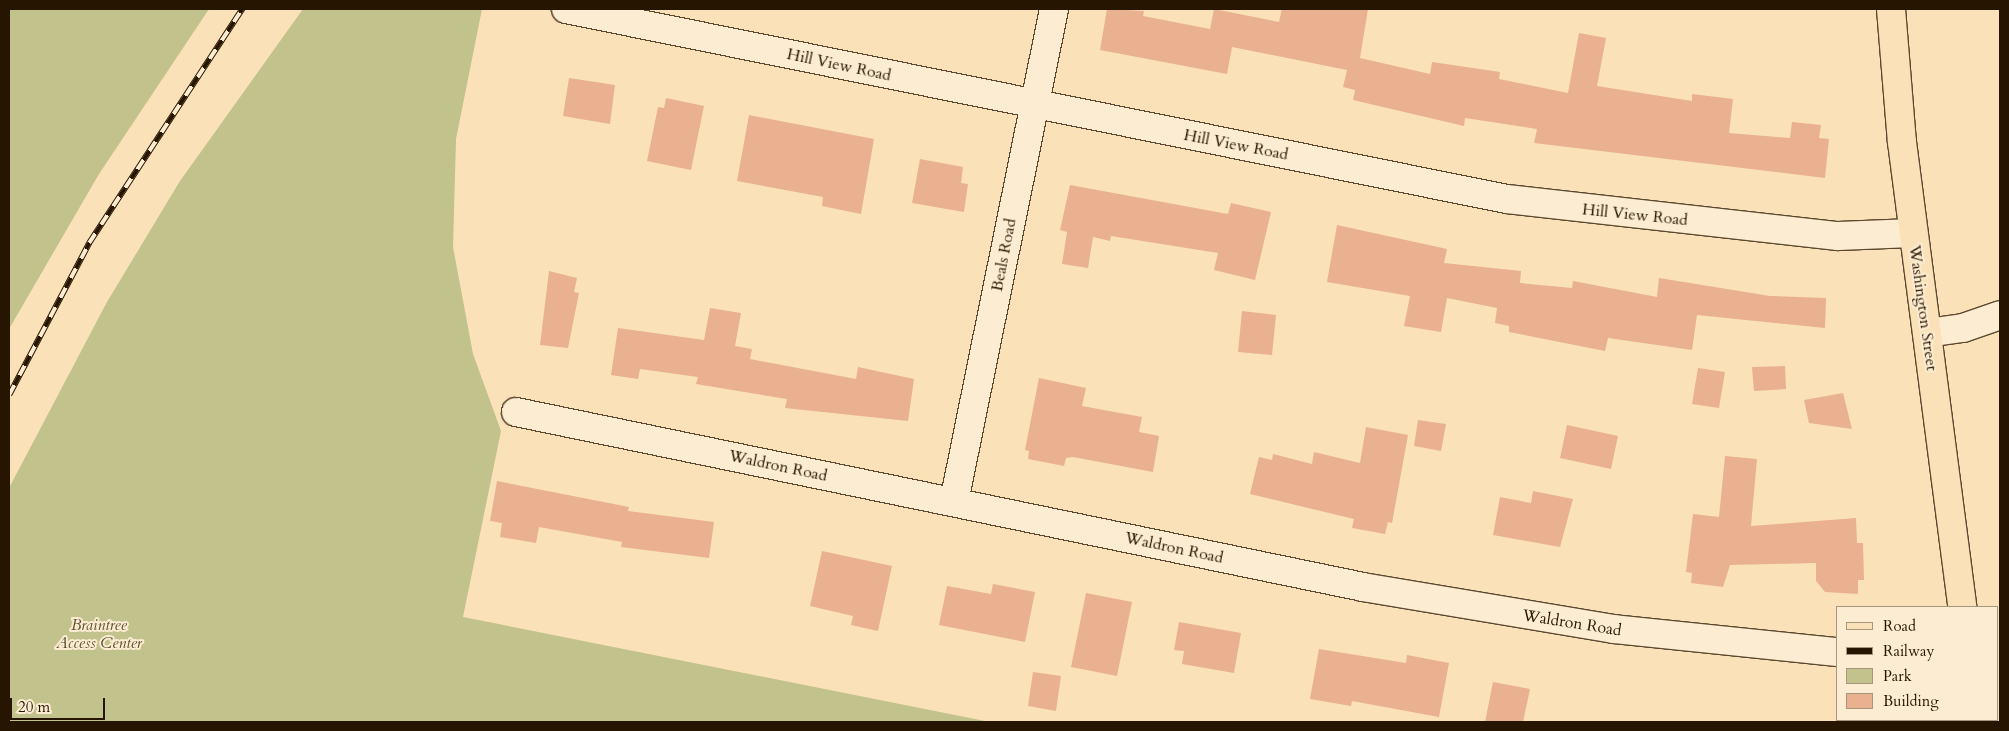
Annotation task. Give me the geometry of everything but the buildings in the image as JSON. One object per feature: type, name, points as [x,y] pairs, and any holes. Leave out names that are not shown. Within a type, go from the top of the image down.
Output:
[{"type":"main road","name":"Washington Street","points":[[1891,9],[1913,233],[1962,606]]},
{"type":"street","name":"Hill View Road","points":[[566,9],[1034,105],[1540,204],[1838,236],[1913,233]]},
{"type":"street","name":"Beals Road","points":[[954,502],[1054,9]]},
{"type":"street","points":[[1927,333],[1998,322]]},
{"type":"street","name":"Waldron Road","points":[[516,412],[1519,615],[1664,636],[1836,652]]},
{"type":"green space","points":[[9,9],[209,9],[99,174],[9,329]]},
{"type":"green space","name":"Braintree Access Center","points":[[303,9],[482,9],[456,139],[453,247],[473,354],[501,431],[463,617],[990,722],[9,722],[9,488],[107,302],[180,181]]},
{"type":"railway","points":[[9,395],[89,243],[242,9]]}]
